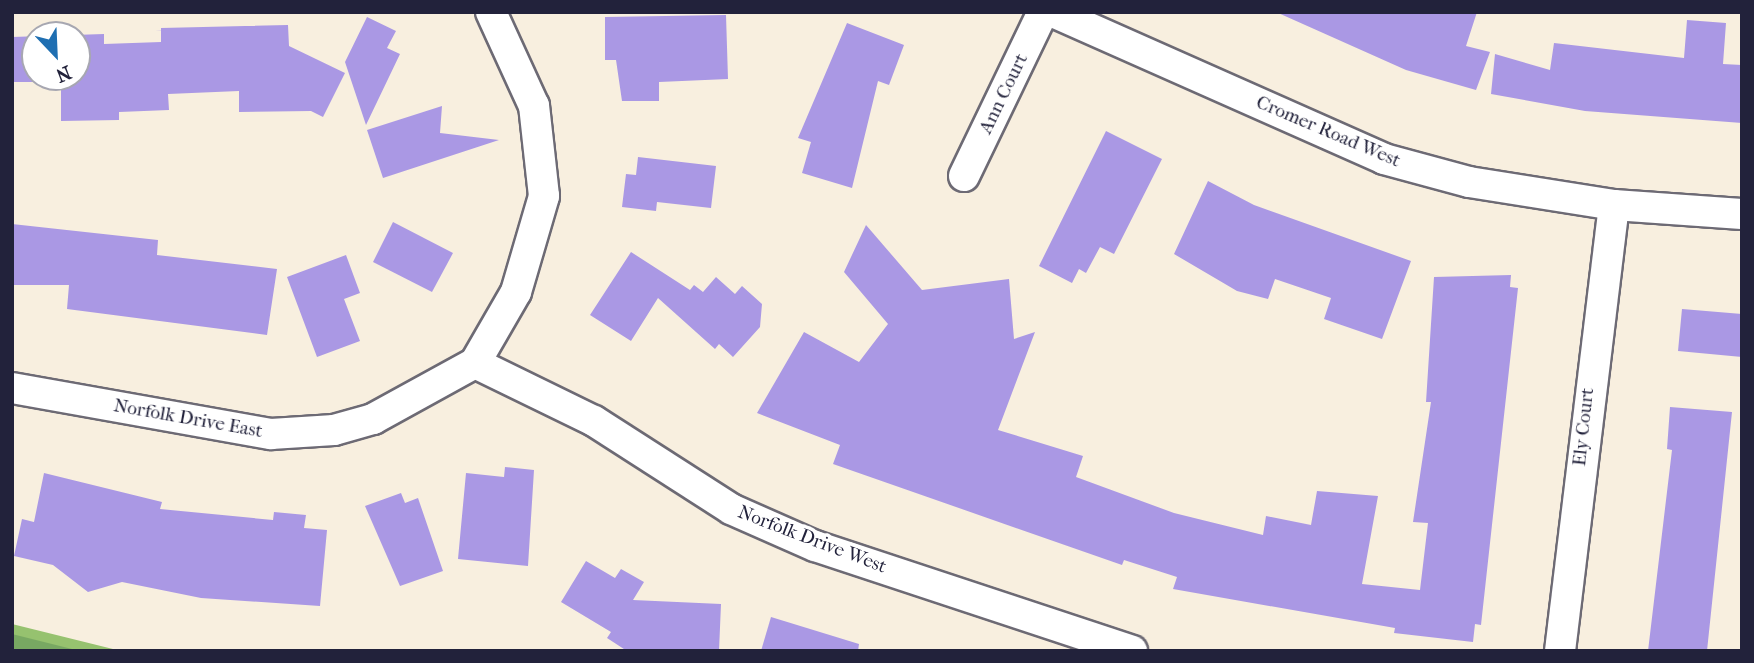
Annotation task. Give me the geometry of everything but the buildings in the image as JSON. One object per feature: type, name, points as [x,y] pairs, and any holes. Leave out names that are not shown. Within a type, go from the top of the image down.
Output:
[{"type":"street","points":[[475,363],[516,292],[544,196],[534,106],[491,12]]},
{"type":"street","name":"Ann Court","points":[[964,176],[1043,12]]},
{"type":"street","name":"Cromer Road West","points":[[1053,12],[1384,159],[1469,182],[1614,205],[1742,214]]},
{"type":"street","name":"Ely Court","points":[[1560,651],[1614,205]]},
{"type":"street","name":"Norfolk Drive East","points":[[12,388],[271,434],[334,430],[373,419],[475,363]]},
{"type":"street","name":"Norfolk Drive West","points":[[475,363],[594,421],[731,509],[816,546],[1132,651]]},
{"type":"green space","points":[[12,624],[121,651],[12,651]]},
{"type":"green space","points":[[12,634],[80,651],[12,651]]}]
